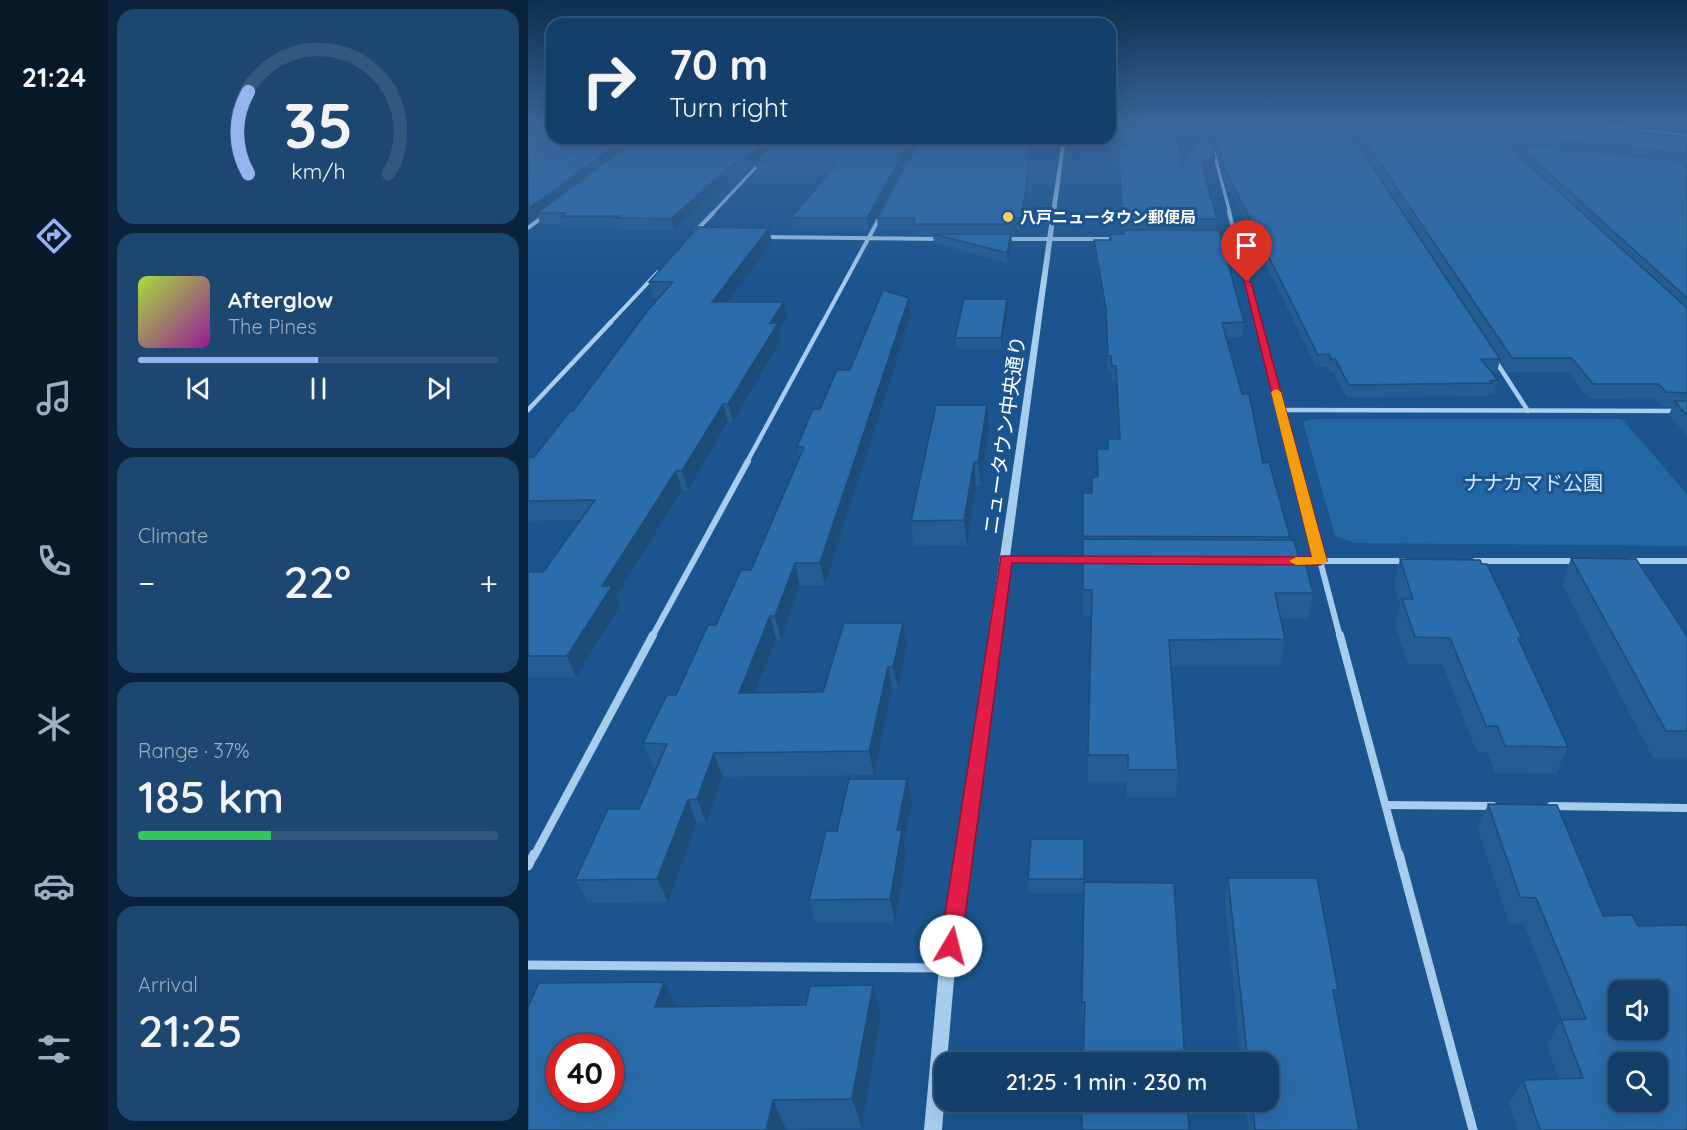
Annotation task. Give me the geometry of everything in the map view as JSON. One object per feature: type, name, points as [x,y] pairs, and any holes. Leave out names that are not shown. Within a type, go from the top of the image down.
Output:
[{"type":"street","points":[[704,236],[692,236],[747,177]]},
{"type":"street","name":"ニュータウン中央通り","points":[[933,1130],[947,968],[1058,177]]},
{"type":"street","points":[[1220,177],[1473,1130]]},
{"type":"street","points":[[528,866],[885,209]]},
{"type":"street","points":[[528,228],[546,214]]},
{"type":"street","points":[[762,237],[950,239]]},
{"type":"street","points":[[997,239],[1127,239]]},
{"type":"street","points":[[1211,239],[1235,239]]},
{"type":"street","points":[[528,410],[659,271]]},
{"type":"street","points":[[1489,351],[1528,411]]},
{"type":"street","points":[[1281,410],[1687,411]]},
{"type":"street","points":[[1006,559],[1095,560]]},
{"type":"street","points":[[1284,561],[1415,561]]},
{"type":"street","points":[[1462,561],[1580,561]]},
{"type":"street","points":[[1628,561],[1687,561]]},
{"type":"street","points":[[1386,805],[1502,806]]},
{"type":"street","points":[[1536,806],[1687,808]]},
{"type":"street","points":[[528,965],[947,968]]},
{"type":"green space","name":"ナナカマド公園","points":[[1313,419],[1622,419],[1687,494],[1687,546],[1355,543],[1335,536],[1303,422]]},
{"type":"building","points":[[528,177],[573,177],[528,209]]},
{"type":"building","points":[[586,177],[718,177],[671,219],[562,216],[565,213],[537,213]]},
{"type":"building","points":[[826,177],[890,177],[867,218],[791,218]]},
{"type":"building","points":[[900,177],[1027,177],[1022,218],[1014,218],[1013,224],[913,224],[915,218],[877,218]]},
{"type":"building","points":[[1120,177],[1205,177],[1217,219],[1123,219]]},
{"type":"building","points":[[1229,177],[1379,177],[1500,359],[1481,359],[1498,380],[1490,381],[1492,383],[1349,385],[1335,359],[1332,360],[1329,354],[1318,355]]},
{"type":"building","points":[[1389,177],[1542,177],[1687,308],[1687,393],[1666,392],[1659,384],[1593,384],[1572,358],[1512,358]]},
{"type":"building","points":[[1553,177],[1687,177],[1687,298]]},
{"type":"building","points":[[698,227],[769,228],[712,302],[784,302],[770,323],[778,323],[728,404],[723,404],[682,471],[676,471],[602,586],[612,586],[567,656],[528,656],[528,572],[543,572],[595,500],[528,501],[528,457],[534,457],[570,411],[573,411],[648,310],[673,282],[649,282]]},
{"type":"building","points":[[1124,230],[1219,230],[1244,322],[1222,323],[1242,394],[1249,394],[1263,463],[1269,462],[1290,537],[1083,536],[1083,493],[1092,493],[1092,477],[1098,477],[1097,449],[1108,449],[1108,439],[1120,439],[1116,366],[1112,366],[1111,356],[1108,356],[1106,309],[1094,240],[1111,240],[1109,234],[1124,234]]},
{"type":"building","points":[[933,234],[1011,234],[1007,253]]},
{"type":"building","points":[[883,290],[909,298],[820,563],[795,563],[775,616],[770,616],[739,693],[823,692],[844,623],[903,623],[893,667],[888,667],[869,751],[714,753],[697,799],[688,800],[657,879],[575,880],[608,809],[639,809],[667,744],[643,743],[667,695],[676,695],[708,625],[716,625],[741,570],[751,570],[804,447],[797,447],[813,409],[820,409],[837,370],[850,370]]},
{"type":"building","points":[[964,299],[1007,299],[1001,338],[955,338]]},
{"type":"building","points":[[1674,401],[1687,401],[1687,415]]},
{"type":"building","points":[[936,405],[987,405],[978,462],[974,462],[964,520],[911,521]]},
{"type":"building","points":[[1083,539],[1294,540],[1299,559],[1304,559],[1313,593],[1275,593],[1285,639],[1169,640],[1178,770],[1128,770],[1128,755],[1088,755],[1092,590],[1083,590]]},
{"type":"building","points":[[1571,558],[1636,559],[1687,636],[1687,731],[1666,731]]},
{"type":"building","points":[[1400,559],[1480,560],[1482,564],[1487,564],[1522,638],[1518,638],[1568,747],[1505,746],[1497,726],[1486,726],[1450,638],[1415,637],[1402,599],[1413,599]]},
{"type":"building","points":[[849,779],[907,779],[897,830],[902,830],[890,899],[809,900],[826,831],[837,831]]},
{"type":"building","points":[[1488,804],[1557,805],[1603,916],[1632,915],[1638,926],[1687,925],[1687,1130],[1540,1130],[1523,1080],[1583,1078],[1561,1020],[1586,1019],[1536,898],[1520,897]]},
{"type":"building","points":[[1031,839],[1084,839],[1084,879],[1028,879]]},
{"type":"building","points":[[1228,878],[1317,878],[1338,990],[1333,990],[1359,1130],[1255,1130],[1253,1112],[1279,1112],[1279,1052],[1247,1052]]},
{"type":"building","points":[[1084,882],[1174,883],[1184,1052],[1083,1052],[1085,1002],[1082,1002]]},
{"type":"building","points":[[664,982],[655,1007],[806,1005],[810,986],[873,985],[852,1099],[773,1100],[766,1130],[528,1130],[528,1007],[539,983]]},
{"type":"building","points":[[1082,1112],[1188,1112],[1189,1130],[1082,1130]]},
{"type":"slow traffic","points":[[1276,392],[1320,561],[1296,561]]},
{"type":"place","name":"八戸ニュータウン郵便局","points":[[1008,217]]},
{"type":"route","points":[[951,946],[1006,559],[1320,561],[1247,282]]}]
